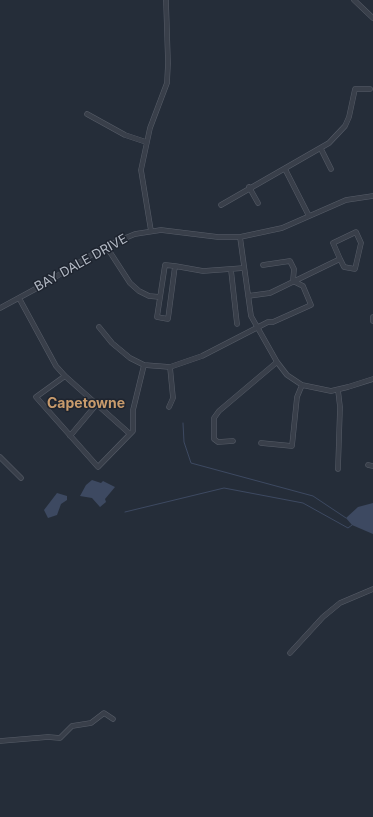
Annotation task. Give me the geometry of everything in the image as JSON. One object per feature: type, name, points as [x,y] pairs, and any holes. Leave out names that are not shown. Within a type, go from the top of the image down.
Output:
[{"type":"street","points":[[151,231],[141,170],[146,142],[166,84],[168,63],[166,0]]},
{"type":"street","points":[[354,0],[373,18]]},
{"type":"street","points":[[221,205],[250,187],[321,149],[335,139],[345,126],[351,111],[355,89],[370,89]]},
{"type":"street","points":[[87,114],[126,135],[146,142]]},
{"type":"street","points":[[321,149],[331,169]]},
{"type":"street","points":[[285,169],[310,216]]},
{"type":"street","points":[[250,187],[258,203]]},
{"type":"street","name":"BAY DALE DRIVE","points":[[0,308],[120,239],[151,231],[170,231],[218,237],[240,237],[282,228],[346,200],[373,196]]},
{"type":"street","points":[[356,232],[362,243],[355,269],[344,267],[340,259],[333,243],[356,232]]},
{"type":"street","points":[[240,237],[250,311],[256,327],[277,362],[287,375],[302,385],[319,390],[338,390],[373,379]]},
{"type":"street","points":[[106,246],[130,283],[138,291],[149,296],[160,297]]},
{"type":"street","points":[[248,296],[270,293],[340,259]]},
{"type":"street","points":[[263,265],[290,261],[294,269],[293,281]]},
{"type":"street","points":[[174,266],[168,319],[157,317],[165,265],[174,266],[203,271],[244,268]]},
{"type":"street","points":[[231,270],[237,324]]},
{"type":"street","points":[[99,326],[112,343],[130,358],[144,365],[170,367],[202,356],[256,327],[311,306],[303,286],[293,281]]},
{"type":"street","points":[[19,298],[50,357],[65,376],[130,434]]},
{"type":"street","points":[[233,441],[218,442],[214,439],[214,418],[231,401],[277,362]]},
{"type":"street","points":[[65,376],[36,397],[98,467],[133,431],[133,410],[144,365]]},
{"type":"street","points":[[169,407],[173,398],[170,367]]},
{"type":"street","points":[[261,443],[292,446],[298,397],[302,385]]},
{"type":"street","points":[[338,390],[340,407],[338,469]]},
{"type":"street","points":[[70,436],[96,405]]},
{"type":"street","points":[[0,457],[21,478]]},
{"type":"street","points":[[290,653],[323,617],[340,603],[373,590]]},
{"type":"street","points":[[0,741],[48,737],[60,738],[72,726],[91,723],[104,713],[113,719]]},
{"type":"water","points":[[92,480],[101,483],[103,481],[115,487],[105,499],[106,502],[100,507],[92,498],[80,496],[86,485]]},
{"type":"water","points":[[57,493],[67,496],[67,500],[61,504],[57,515],[48,518],[44,510]]},
{"type":"water","points":[[373,503],[373,534],[352,525],[346,518],[358,507]]},
{"type":"waterway","points":[[183,423],[184,442],[191,463],[313,496],[346,518]]},
{"type":"waterway","points":[[125,512],[224,488],[303,503],[348,528],[352,525]]},
{"type":"district","name":"Capetowne","points":[[86,404]]}]
